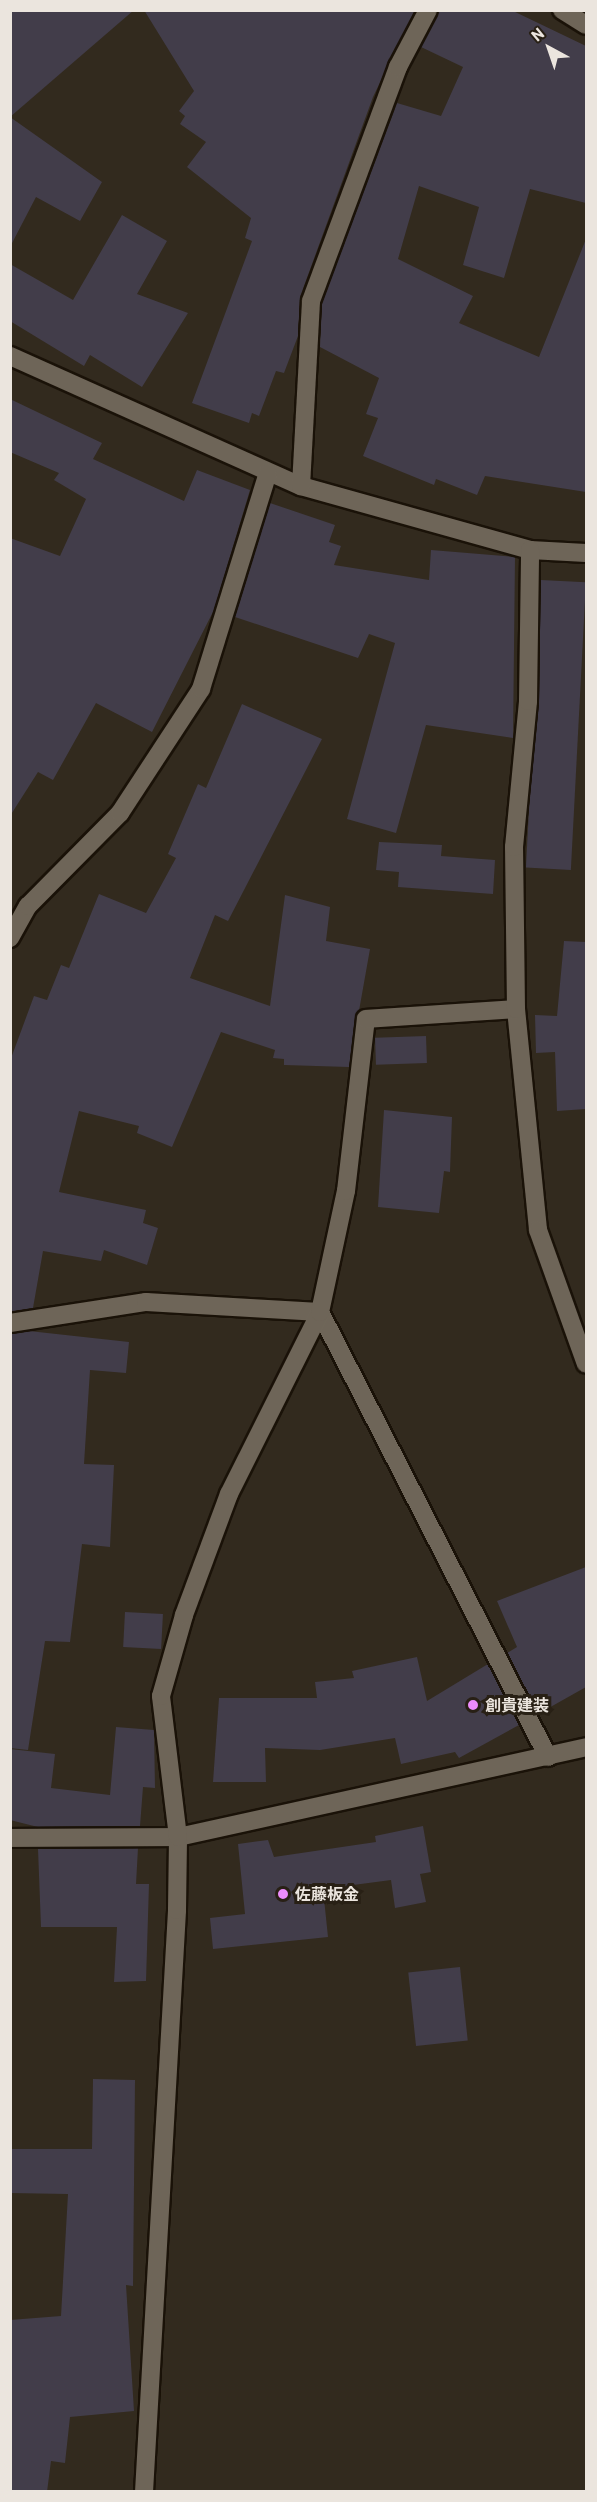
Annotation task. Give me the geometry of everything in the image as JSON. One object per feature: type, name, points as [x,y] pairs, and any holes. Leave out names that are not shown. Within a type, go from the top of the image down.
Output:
[{"type":"street","points":[[302,486],[312,301],[398,67],[428,10]]},
{"type":"street","points":[[562,10],[586,25]]},
{"type":"street","points":[[10,356],[268,473],[302,486],[530,550],[586,554]]},
{"type":"street","points":[[10,938],[28,906],[120,813],[201,689],[268,473]]},
{"type":"street","points":[[530,550],[528,701],[514,847],[516,1009],[538,1230],[586,1364]]},
{"type":"street","points":[[144,2492],[178,1837],[161,1696],[184,1615],[229,1494],[320,1312],[346,1191],[366,1018],[516,1009]]},
{"type":"street","points":[[10,1323],[146,1302],[320,1312]]},
{"type":"street","points":[[320,1312],[548,1757]]},
{"type":"street","points":[[10,1838],[178,1837],[586,1747]]},
{"type":"building","points":[[10,10],[134,10],[10,117]]},
{"type":"building","points":[[144,10],[415,10],[373,97],[300,297],[298,336],[284,373],[276,371],[259,416],[252,413],[249,423],[192,403],[252,241],[245,238],[251,218],[187,167],[206,142],[180,124],[185,116],[179,111],[194,91]]},
{"type":"building","points":[[439,10],[511,10],[586,46],[586,203],[530,189],[504,278],[463,265],[479,207],[419,186],[398,259],[473,296],[459,323],[539,357],[586,239],[586,492],[485,476],[477,495],[436,479],[434,485],[363,456],[378,418],[366,414],[379,378],[320,347],[322,303],[397,103],[441,116],[463,67],[421,47]]},
{"type":"building","points":[[10,117],[102,182],[80,221],[36,197],[10,247]]},
{"type":"building","points":[[122,215],[167,241],[137,294],[188,313],[142,387],[90,355],[84,366],[10,321],[10,264],[73,300]]},
{"type":"building","points":[[10,399],[102,443],[93,459],[184,501],[197,470],[250,490],[214,610],[152,732],[96,703],[53,780],[38,772],[10,816],[10,538],[60,556],[86,499],[54,480],[59,473],[10,452]]},
{"type":"building","points":[[270,503],[335,525],[329,542],[341,546],[334,565],[429,580],[431,550],[515,557],[513,738],[426,725],[396,833],[347,819],[395,643],[369,634],[358,658],[235,617]]},
{"type":"building","points":[[541,580],[586,582],[571,870],[526,868]]},
{"type":"building","points":[[242,704],[322,739],[228,921],[215,915],[190,978],[270,1006],[285,895],[330,907],[326,941],[370,949],[349,1067],[284,1065],[284,1059],[273,1058],[275,1050],[221,1032],[172,1147],[137,1133],[139,1126],[79,1111],[59,1192],[146,1210],[143,1223],[158,1228],[147,1265],[104,1250],[101,1261],[43,1251],[33,1308],[10,1312],[10,1061],[34,996],[47,1000],[61,965],[69,968],[99,894],[146,913],[176,858],[168,854],[198,784],[206,788]]},
{"type":"building","points":[[379,842],[442,845],[441,856],[495,860],[493,894],[398,887],[399,872],[376,870]]},
{"type":"building","points":[[564,941],[586,942],[586,1109],[557,1111],[555,1052],[536,1053],[535,1015],[557,1016]]},
{"type":"building","points":[[426,1036],[427,1063],[376,1065],[375,1038]]},
{"type":"building","points":[[384,1110],[452,1117],[450,1172],[444,1171],[439,1213],[378,1207]]},
{"type":"building","points":[[29,1331],[129,1342],[126,1373],[90,1370],[84,1464],[114,1465],[110,1547],[82,1544],[70,1642],[45,1641],[28,1750],[10,1748],[10,1334]]},
{"type":"building","points":[[586,1567],[586,1687],[538,1714],[507,1653],[517,1647],[497,1601]]},
{"type":"building","points":[[125,1612],[163,1614],[161,1649],[123,1647]]},
{"type":"building","points":[[417,1657],[427,1701],[488,1664],[519,1725],[459,1758],[455,1752],[401,1764],[395,1738],[320,1750],[265,1748],[266,1782],[213,1782],[219,1698],[317,1698],[315,1682],[354,1678],[352,1671]]},
{"type":"building","points":[[116,1727],[154,1730],[155,1788],[143,1787],[140,1826],[38,1827],[10,1820],[10,1749],[55,1754],[51,1788],[110,1795]]},
{"type":"building","name":"佐藤板金","points":[[423,1826],[431,1872],[420,1874],[426,1902],[395,1908],[391,1880],[323,1889],[328,1937],[213,1949],[210,1918],[245,1914],[238,1844],[268,1840],[274,1857],[376,1842],[375,1836]]},
{"type":"building","points":[[138,1848],[136,1884],[149,1884],[146,1981],[114,1982],[117,1927],[41,1927],[38,1849]]},
{"type":"building","points":[[460,1967],[468,2041],[416,2046],[408,1972]]},
{"type":"building","points":[[93,2079],[135,2080],[133,2286],[126,2285],[134,2411],[70,2417],[65,2463],[51,2461],[47,2492],[10,2492],[10,2320],[61,2316],[68,2194],[10,2193],[10,2149],[92,2149]]},
{"type":"place","name":"創貴建装","points":[[473,1705]]},
{"type":"place","name":"佐藤板金","points":[[283,1894]]}]
